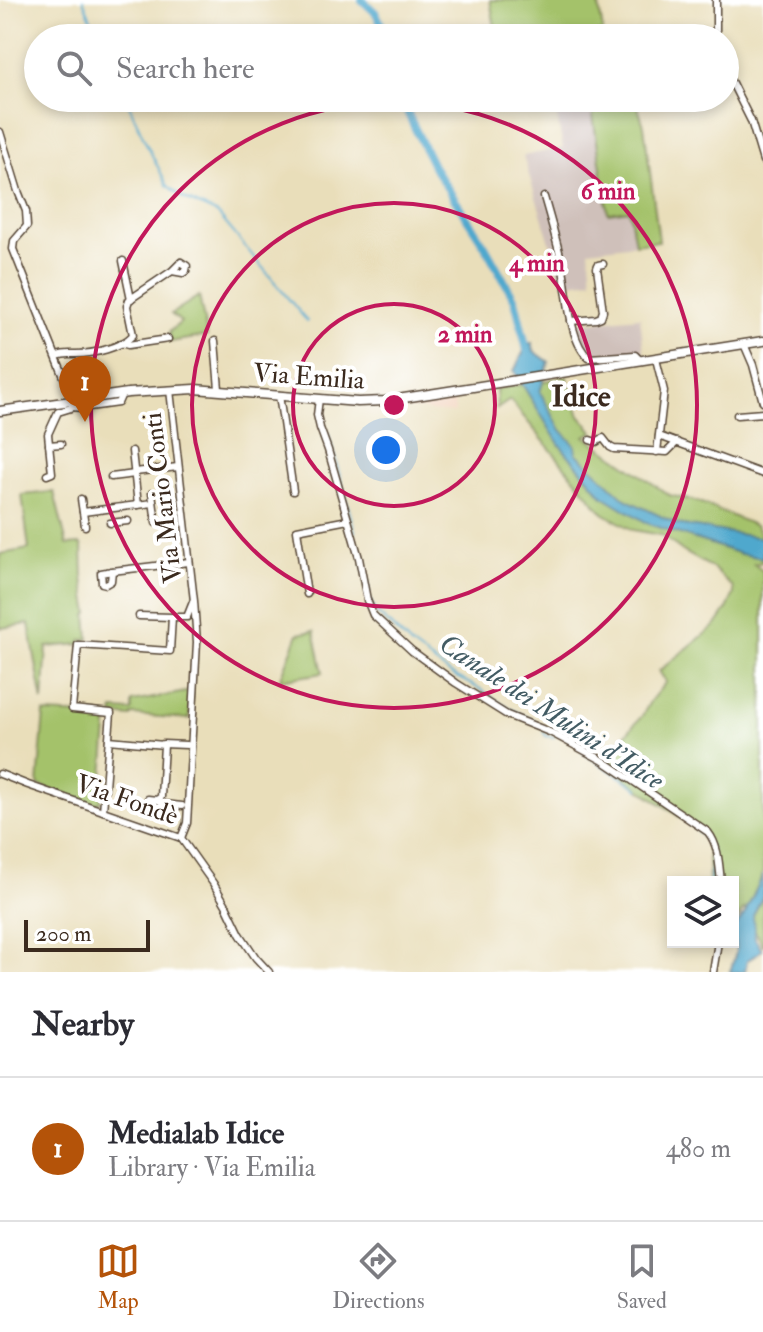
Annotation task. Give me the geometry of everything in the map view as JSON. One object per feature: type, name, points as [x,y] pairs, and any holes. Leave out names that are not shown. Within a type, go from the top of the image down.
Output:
[{"type":"main road","name":"Via Emilia","points":[[0,411],[170,390],[219,389],[370,402],[656,359],[748,344],[763,338]]},
{"type":"street","points":[[716,0],[716,24]]},
{"type":"street","points":[[739,97],[751,121],[763,161]]},
{"type":"street","points":[[0,132],[26,211],[27,226],[14,241],[13,249],[57,356],[73,404]]},
{"type":"street","name":"Via Emilia","points":[[544,197],[563,271],[571,321],[582,350],[587,357],[635,355],[637,362]]},
{"type":"street","points":[[123,261],[131,299]]},
{"type":"street","points":[[571,321],[601,317],[603,311],[597,268],[603,264]]},
{"type":"street","points":[[57,356],[101,350],[129,340],[133,335],[127,306],[131,299],[172,271]]},
{"type":"street","points":[[121,343],[128,345],[168,339]]},
{"type":"street","name":"Via Emilia","points":[[215,341],[219,389]]},
{"type":"street","points":[[748,344],[763,402]]},
{"type":"street","points":[[656,359],[664,391],[657,452]]},
{"type":"street","name":"Via Mario Conti","points":[[170,390],[194,601],[196,671],[187,823],[181,838]]},
{"type":"street","name":"Via Emilia","points":[[56,414],[73,404],[82,408],[118,403],[120,394]]},
{"type":"street","points":[[279,395],[293,491]]},
{"type":"street","points":[[319,399],[317,415],[320,428],[373,615],[412,651],[447,677],[507,715],[602,760],[708,832],[718,852],[720,876]]},
{"type":"street","points":[[47,475],[52,473],[48,430],[56,414],[48,406]]},
{"type":"street","points":[[737,415],[763,413]]},
{"type":"street","points":[[659,436],[763,474]]},
{"type":"street","points":[[590,440],[596,442],[603,438],[614,449],[657,452],[667,452],[677,442]]},
{"type":"street","points":[[49,445],[61,444]]},
{"type":"street","points":[[132,451],[138,505]]},
{"type":"street","points":[[111,477],[178,467]]},
{"type":"street","points":[[152,493],[156,523]]},
{"type":"street","points":[[81,499],[85,526]]},
{"type":"street","points":[[83,512],[153,503]]},
{"type":"street","points":[[117,508],[116,523],[128,521]]},
{"type":"street","points":[[307,594],[297,530],[348,520]]},
{"type":"street","points":[[112,571],[189,562]]},
{"type":"street","name":"Via Mario Conti","points":[[109,740],[111,713],[72,709],[78,645],[170,651],[172,617],[187,617],[194,601]]},
{"type":"street","points":[[139,616],[172,617]]},
{"type":"street","points":[[103,811],[109,740],[187,745]]},
{"type":"street","points":[[158,800],[161,797],[165,746],[162,744]]},
{"type":"street","name":"Via Fondè","points":[[0,774],[181,838],[213,883],[240,934],[269,972]]},
{"type":"street","points":[[148,799],[182,806]]},
{"type":"street","points":[[713,972],[717,948]]},
{"type":"shaded area","points":[[556,112],[592,112],[608,212],[630,210],[635,244],[589,250],[592,280],[563,284],[523,156],[563,148]]},
{"type":"shaded area","points":[[640,317],[644,352],[586,353],[575,323]]},
{"type":"shaded area","points":[[454,395],[455,413],[384,409],[383,406]]},
{"type":"green space","points":[[490,0],[598,0],[602,24],[494,24]]},
{"type":"green space","points":[[592,112],[640,112],[659,241],[635,244],[629,210],[608,213]]},
{"type":"green space","points":[[199,296],[207,336],[170,342],[169,332],[181,322],[171,314]]},
{"type":"green space","points":[[567,377],[580,416],[594,432],[585,436],[669,495],[699,502],[756,526],[763,534],[763,562],[754,564],[763,571],[763,946],[744,909],[739,916],[739,876],[709,876],[708,846],[697,829],[601,762],[642,716],[666,682],[659,671],[716,625],[734,594],[733,588],[713,568],[661,535],[633,530],[603,513],[510,400],[497,409],[496,389]]},
{"type":"green space","points":[[54,492],[67,545],[82,546],[89,639],[81,640],[82,644],[47,647],[43,702],[29,624],[0,628],[0,554],[29,549],[22,495]]},
{"type":"green space","points":[[314,631],[323,673],[280,680],[298,634]]},
{"type":"green space","points":[[191,691],[189,719],[113,715],[114,710],[132,711],[132,702]]},
{"type":"green space","points":[[44,713],[108,716],[101,801],[94,805],[38,785]]},
{"type":"water","points":[[532,343],[534,351],[549,362],[540,392],[561,430],[575,445],[576,453],[625,499],[677,524],[763,538],[763,558],[741,554],[649,524],[603,496],[559,444],[514,371],[524,351],[523,345]]},
{"type":"water","points":[[763,875],[763,896],[753,916],[755,939],[762,950],[747,961],[745,972],[730,972],[735,948],[739,948],[739,921]]},
{"type":"waterway","name":"Canale dei Mulini d'Idice","points":[[83,0],[93,24]]},
{"type":"waterway","points":[[362,0],[376,13],[381,24]]},
{"type":"waterway","name":"Canale dei Mulini d'Idice","points":[[132,112],[167,185],[181,197],[218,214],[307,321]]},
{"type":"waterway","points":[[408,112],[433,166],[485,246],[515,300],[528,354]]},
{"type":"waterway","name":"Canale dei Mulini d'Idice","points":[[328,433],[355,532]]},
{"type":"waterway","name":"Canale dei Mulini d'Idice","points":[[363,565],[369,598],[375,611],[412,646],[451,674],[539,726]]},
{"type":"waterway","name":"Canale dei Mulini d'Idice","points":[[543,731],[546,736],[554,737]]},
{"type":"waterway","name":"Canale dei Mulini d'Idice","points":[[583,753],[639,789]]},
{"type":"waterway","name":"Canale dei Mulini d'Idice","points":[[690,824],[708,843],[711,876]]},
{"type":"place","name":"Medialab Idice","points":[[85,422]]},
{"type":"district","name":"Idice","points":[[581,396]]}]
